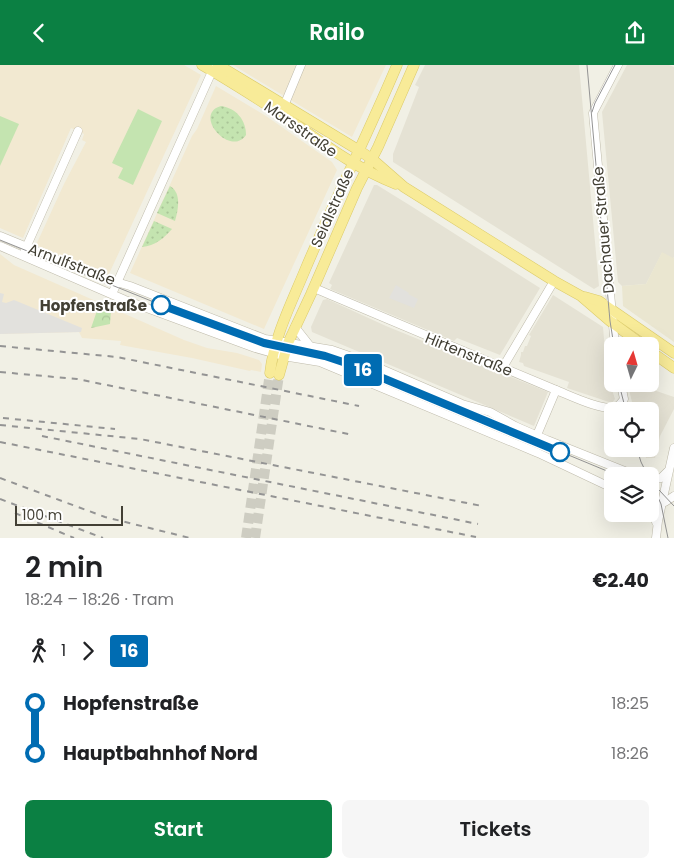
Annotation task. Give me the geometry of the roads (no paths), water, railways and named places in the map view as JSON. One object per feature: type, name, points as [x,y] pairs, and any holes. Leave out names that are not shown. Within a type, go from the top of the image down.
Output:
[{"type":"main road","name":"Marsstraße","points":[[202,65],[215,67],[360,151],[404,187],[554,281],[582,296],[600,301],[674,353]]},
{"type":"main road","name":"Seidlstraße","points":[[397,65],[360,151],[310,258],[276,341],[272,354],[274,374],[414,65]]},
{"type":"main road","name":"Marsstraße","points":[[215,67],[277,112],[353,163],[381,178],[404,187]]},
{"type":"main road","name":"Marsstraße","points":[[582,296],[612,323],[631,337]]},
{"type":"main road","points":[[659,357],[674,368]]},
{"type":"street","points":[[284,106],[301,65]]},
{"type":"street","name":"Dachauer Straße","points":[[614,337],[593,113],[618,65]]},
{"type":"street","points":[[112,294],[215,67]]},
{"type":"street","points":[[22,257],[78,131]]},
{"type":"street","name":"Arnulfstraße","points":[[0,236],[239,330],[276,341],[332,350],[358,359],[462,404],[490,412],[609,467]]},
{"type":"street","name":"Arnulfstraße","points":[[0,246],[112,294],[272,354],[320,362],[541,454],[604,484]]},
{"type":"street","points":[[503,367],[554,281]]},
{"type":"street","name":"Hirtenstraße","points":[[314,288],[556,391],[610,408],[618,405],[624,399],[623,393]]},
{"type":"street","points":[[295,327],[310,347]]},
{"type":"street","points":[[537,435],[556,391]]},
{"type":"street","points":[[656,538],[661,503],[674,448]]},
{"type":"street","points":[[659,478],[668,470]]},
{"type":"street","points":[[661,503],[668,501],[674,495]]},
{"type":"tunnel","points":[[246,538],[270,373]]},
{"type":"tunnel","points":[[255,538],[279,375]]},
{"type":"tram line","points":[[587,65],[613,337]]},
{"type":"tram line","points":[[592,112],[615,65]]},
{"type":"tram line","points":[[0,240],[238,334],[349,364],[604,470]]},
{"type":"tram line","name":"16","points":[[161,305],[264,343],[325,356],[349,364],[560,452]]},
{"type":"tram line","points":[[621,393],[624,402]]},
{"type":"tram line","points":[[639,457],[644,467]]},
{"type":"tram line","points":[[659,490],[674,506]]},
{"type":"tram line","points":[[659,500],[668,538]]},
{"type":"railway","points":[[0,346],[117,357],[359,406]]},
{"type":"railway","points":[[0,372],[77,379],[353,435]]},
{"type":"railway","points":[[3,418],[115,429]]},
{"type":"railway","points":[[0,425],[140,439],[482,506]]},
{"type":"railway","points":[[42,436],[478,524]]},
{"type":"railway","points":[[0,442],[476,537]]},
{"type":"railway","points":[[0,478],[105,517],[190,538]]},
{"type":"railway","points":[[0,499],[103,538]]},
{"type":"railway","points":[[15,513],[74,538]]},
{"type":"place","name":"Hopfenstraße","points":[[161,305]]}]
